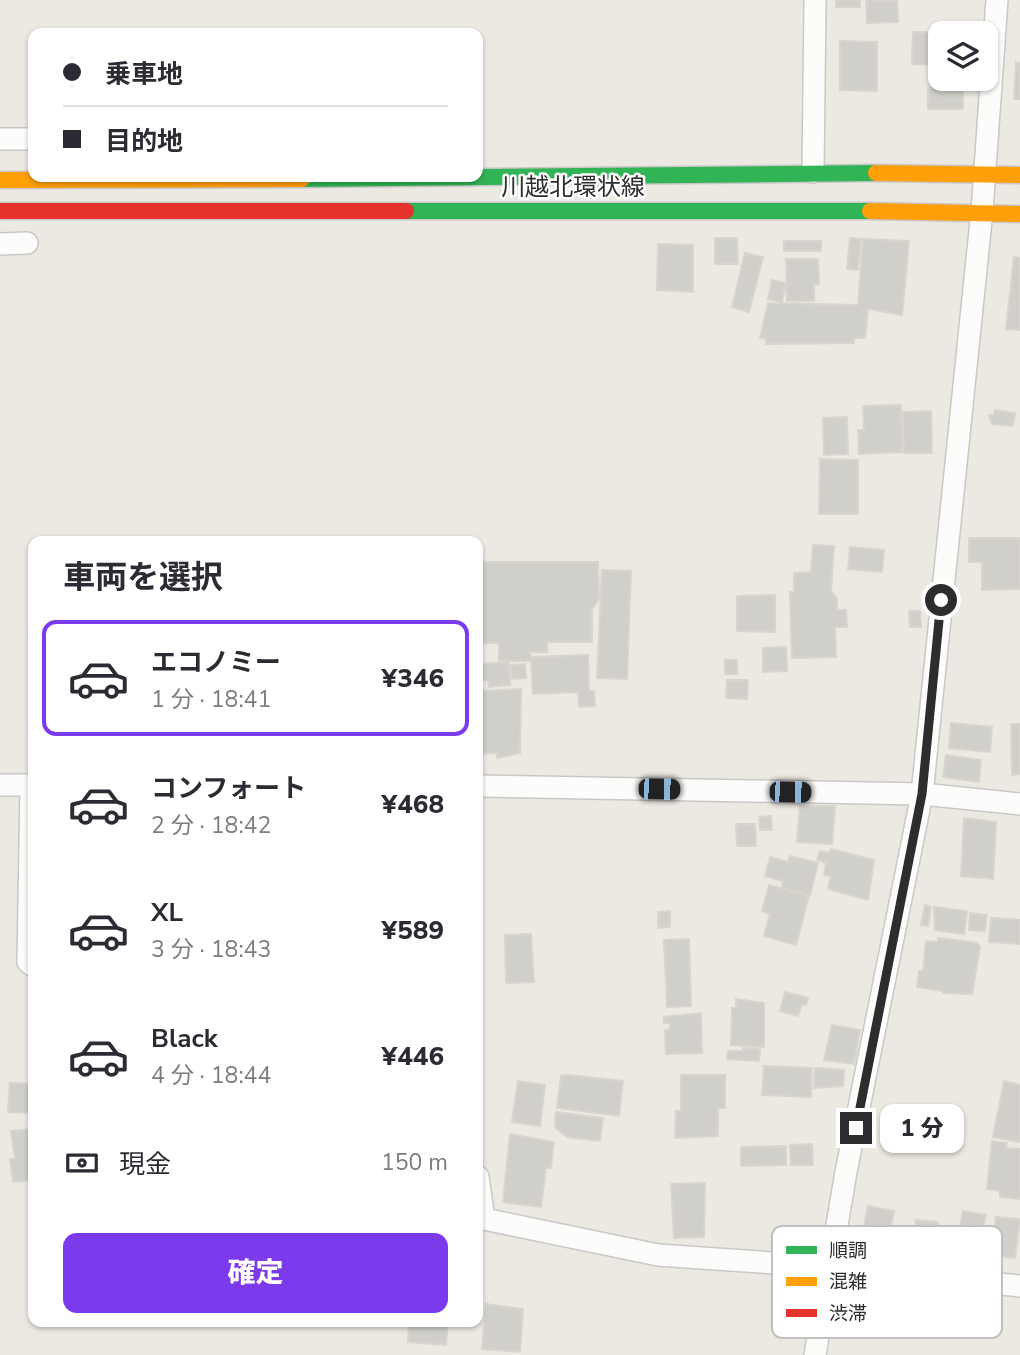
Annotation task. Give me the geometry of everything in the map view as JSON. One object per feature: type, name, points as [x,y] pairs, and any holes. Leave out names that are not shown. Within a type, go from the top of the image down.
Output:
[{"type":"main road","name":"川越北環状線","points":[[483,178],[813,172],[1020,176]]},
{"type":"main road","name":"川越北環状線","points":[[0,180],[28,180]]},
{"type":"main road","name":"川越北環状線","points":[[0,211],[982,211],[1020,214]]},
{"type":"street","points":[[813,172],[814,0]]},
{"type":"street","points":[[838,1226],[846,1172],[922,794],[982,211],[997,0]]},
{"type":"street","points":[[0,139],[28,139]]},
{"type":"street","points":[[0,244],[27,243]]},
{"type":"street","points":[[0,785],[28,785]]},
{"type":"street","points":[[483,786],[922,794],[1020,804]]},
{"type":"street","points":[[483,1212],[484,1219],[657,1255],[772,1263]]},
{"type":"street","points":[[1002,1284],[1020,1286]]},
{"type":"building","points":[[836,0],[860,0],[860,7],[836,7]]},
{"type":"building","points":[[866,0],[897,0],[898,22],[867,23]]},
{"type":"building","points":[[913,32],[928,32],[928,65],[912,64]]},
{"type":"building","points":[[840,41],[877,42],[877,91],[840,90]]},
{"type":"building","points":[[1016,62],[1020,63],[1020,99],[1014,99]]},
{"type":"building","points":[[928,91],[963,91],[963,109],[928,109]]},
{"type":"building","points":[[715,238],[737,238],[738,264],[715,264]]},
{"type":"building","points":[[850,238],[861,239],[858,270],[847,269]]},
{"type":"building","points":[[863,239],[909,241],[902,315],[868,309],[865,338],[854,338],[854,343],[766,344],[766,338],[760,338],[768,303],[858,305]]},
{"type":"building","points":[[784,241],[821,241],[821,251],[784,251]]},
{"type":"building","points":[[658,244],[693,245],[693,292],[657,290]]},
{"type":"building","points":[[745,253],[763,257],[749,312],[732,307]]},
{"type":"building","points":[[1014,257],[1020,258],[1020,330],[1006,329]]},
{"type":"building","points":[[786,259],[818,259],[819,284],[814,284],[814,301],[787,301]]},
{"type":"building","points":[[772,280],[786,283],[782,302],[768,299]]},
{"type":"building","points":[[901,405],[902,452],[859,454],[858,430],[864,430],[863,406]]},
{"type":"building","points":[[995,410],[1015,413],[1013,426],[992,424],[989,415],[994,415]]},
{"type":"building","points":[[931,411],[932,453],[904,453],[903,412]]},
{"type":"building","points":[[847,417],[848,454],[824,455],[823,418]]},
{"type":"building","points":[[820,459],[858,460],[858,514],[819,514]]},
{"type":"building","points":[[969,538],[1020,538],[1020,589],[982,590],[982,562],[969,562]]},
{"type":"building","points":[[813,545],[834,546],[831,591],[837,598],[837,610],[846,610],[847,627],[835,627],[836,657],[792,658],[790,592],[794,592],[794,573],[811,572]]},
{"type":"building","points":[[850,547],[884,550],[882,572],[848,569]]},
{"type":"building","points":[[483,562],[598,562],[599,599],[592,609],[592,642],[547,642],[547,652],[530,652],[531,661],[499,661],[499,643],[483,643]]},
{"type":"building","points":[[602,570],[631,571],[627,679],[597,678]]},
{"type":"building","points":[[775,595],[775,632],[737,631],[737,596]]},
{"type":"building","points":[[909,611],[920,611],[921,627],[910,627]]},
{"type":"building","points":[[786,647],[787,671],[763,672],[763,648]]},
{"type":"building","points":[[588,655],[589,691],[594,691],[595,706],[579,707],[578,692],[533,694],[531,657]]},
{"type":"building","points":[[725,660],[737,660],[737,674],[725,674]]},
{"type":"building","points":[[509,662],[510,685],[489,687],[488,680],[483,680],[483,664]]},
{"type":"building","points":[[525,664],[526,678],[512,679],[511,665]]},
{"type":"building","points":[[727,680],[748,680],[747,699],[726,698]]},
{"type":"building","points":[[521,689],[520,753],[497,758],[497,753],[483,754],[483,691]]},
{"type":"building","points":[[951,723],[992,727],[990,752],[949,748]]},
{"type":"building","points":[[1011,724],[1020,724],[1020,774],[1012,775]]},
{"type":"building","points":[[946,755],[981,760],[979,782],[943,777]]},
{"type":"building","points":[[800,806],[835,806],[832,844],[797,842]]},
{"type":"building","points":[[771,816],[772,830],[760,830],[759,817]]},
{"type":"building","points":[[964,818],[996,822],[993,879],[961,876]]},
{"type":"building","points":[[736,824],[755,824],[756,846],[737,846]]},
{"type":"building","points":[[831,849],[874,860],[868,900],[828,889],[831,876],[824,875],[826,863],[817,860],[820,851],[830,853]]},
{"type":"building","points":[[790,856],[818,863],[810,895],[782,888],[783,881],[765,876],[770,857],[788,862]]},
{"type":"building","points":[[769,885],[809,896],[796,945],[764,936],[770,914],[762,911]]},
{"type":"building","points":[[925,905],[931,907],[928,926],[921,925]]},
{"type":"building","points":[[934,907],[967,911],[964,934],[935,930]]},
{"type":"building","points":[[670,911],[670,927],[658,928],[658,912]]},
{"type":"building","points":[[970,913],[987,915],[985,931],[969,930]]},
{"type":"building","points":[[991,918],[1020,920],[1020,944],[989,942]]},
{"type":"building","points":[[531,934],[534,982],[506,983],[505,935]]},
{"type":"building","points":[[938,938],[977,943],[980,947],[972,994],[943,993],[917,987],[919,971],[923,971],[926,941],[938,942]]},
{"type":"building","points":[[689,939],[691,1006],[667,1007],[664,940]]},
{"type":"building","points":[[785,992],[808,998],[806,1005],[802,1004],[798,1016],[780,1011]]},
{"type":"building","points":[[736,999],[764,1003],[764,1047],[731,1045],[732,1008],[736,1008]]},
{"type":"building","points":[[701,1013],[702,1053],[666,1054],[665,1030],[670,1029],[670,1023],[664,1023],[664,1017]]},
{"type":"building","points":[[832,1025],[860,1030],[854,1064],[824,1060]]},
{"type":"building","points":[[743,1048],[760,1049],[759,1061],[727,1059],[728,1051],[743,1051]]},
{"type":"building","points":[[764,1066],[812,1068],[811,1097],[762,1095]]},
{"type":"building","points":[[815,1068],[844,1070],[843,1086],[814,1088]]},
{"type":"building","points":[[681,1075],[725,1075],[725,1108],[718,1108],[718,1136],[675,1138],[676,1111],[681,1111]]},
{"type":"building","points":[[561,1076],[623,1081],[619,1116],[557,1108]]},
{"type":"building","points":[[518,1081],[545,1085],[540,1126],[512,1122]]},
{"type":"building","points":[[1004,1081],[1020,1085],[1020,1142],[993,1137]]},
{"type":"building","points":[[10,1083],[28,1084],[28,1113],[8,1112]]},
{"type":"building","points":[[556,1112],[603,1118],[600,1141],[567,1137],[555,1127]]},
{"type":"building","points":[[28,1129],[28,1180],[13,1182],[10,1159],[15,1159],[11,1131]]},
{"type":"building","points":[[510,1134],[554,1142],[551,1168],[546,1168],[541,1207],[503,1202]]},
{"type":"building","points":[[992,1141],[1007,1143],[1006,1148],[1020,1149],[1020,1199],[1000,1197],[1000,1191],[987,1189]]},
{"type":"building","points":[[812,1144],[813,1165],[791,1165],[790,1145]]},
{"type":"building","points":[[786,1146],[786,1165],[741,1166],[741,1147]]},
{"type":"building","points":[[705,1183],[704,1237],[674,1238],[671,1184]]},
{"type":"building","points":[[868,1206],[894,1211],[891,1226],[864,1226]]},
{"type":"building","points":[[963,1211],[986,1215],[983,1226],[960,1226]]},
{"type":"building","points":[[996,1217],[1020,1219],[1015,1258],[1002,1256],[1002,1226],[995,1226]]},
{"type":"building","points":[[916,1220],[938,1222],[937,1226],[915,1226]]},
{"type":"building","points":[[486,1304],[523,1309],[520,1352],[482,1349]]},
{"type":"building","points":[[409,1327],[448,1327],[446,1345],[408,1342]]},
{"type":"traffic: fast","points":[[483,177],[876,173]]},
{"type":"traffic: fast","points":[[406,211],[870,211]]},
{"type":"traffic: slow","points":[[876,173],[1020,175]]},
{"type":"traffic: slow","points":[[0,180],[28,180]]},
{"type":"traffic: slow","points":[[870,211],[1020,214]]},
{"type":"traffic: jam","points":[[0,211],[406,211]]},
{"type":"route","points":[[856,1128],[922,794],[941,600]]}]
